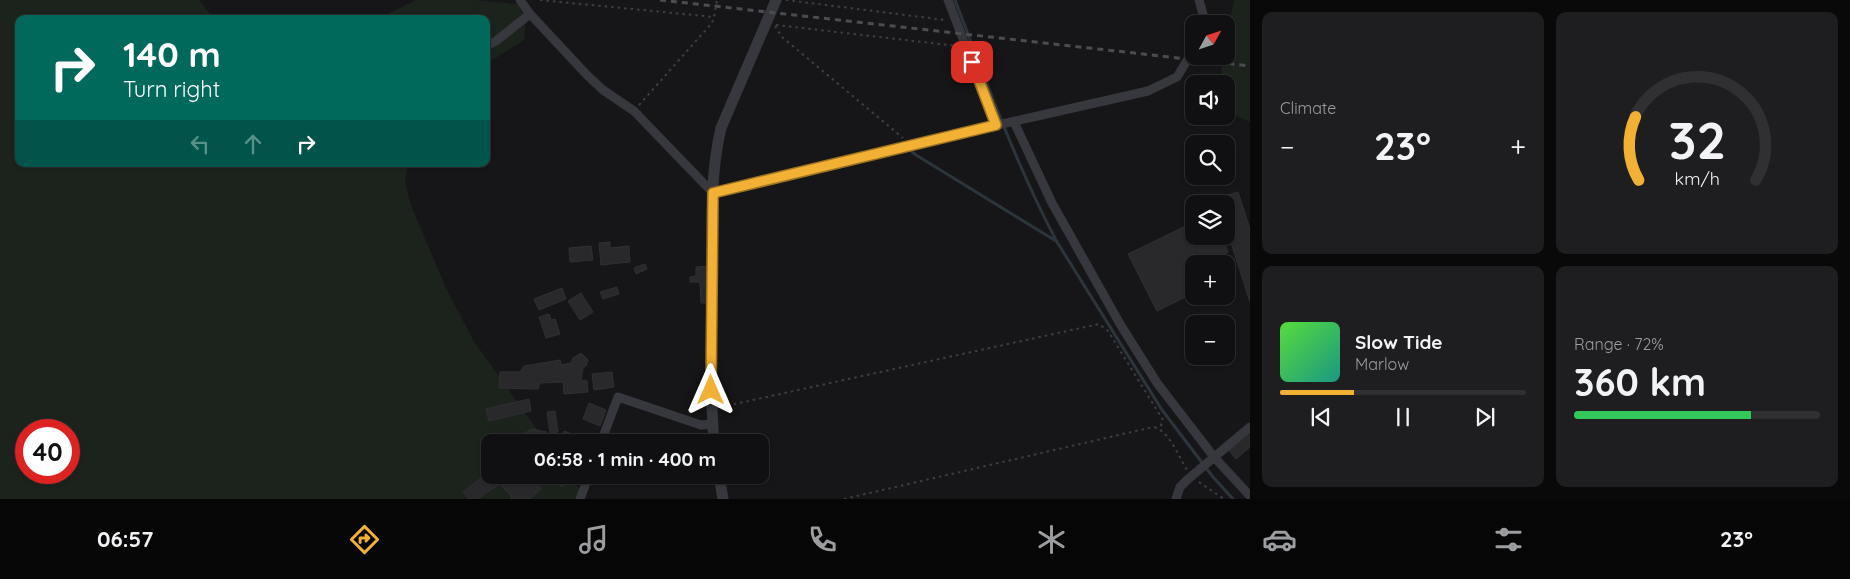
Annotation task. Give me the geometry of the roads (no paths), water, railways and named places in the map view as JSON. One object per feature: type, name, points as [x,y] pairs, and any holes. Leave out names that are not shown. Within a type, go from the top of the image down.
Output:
[{"type":"street","points":[[520,0],[530,14],[603,90],[634,111],[713,193]]},
{"type":"street","points":[[713,434],[711,409],[713,193],[716,149],[721,128],[776,0]]},
{"type":"street","points":[[948,0],[966,47],[1005,123],[1120,324],[1157,383],[1212,459],[1250,496]]},
{"type":"street","points":[[1199,0],[1203,15]]},
{"type":"street","points":[[490,44],[530,14]]},
{"type":"street","points":[[713,193],[914,144],[1148,91],[1178,77],[1185,65]]},
{"type":"street","points":[[604,434],[618,397],[701,425],[712,424]]},
{"type":"street","points":[[1176,499],[1180,487],[1191,476],[1250,427]]},
{"type":"street","points":[[580,499],[586,484]]},
{"type":"street","points":[[720,484],[723,499]]},
{"type":"waterway","points":[[955,0],[1015,153],[1057,242],[1162,410],[1213,477],[1233,499]]},
{"type":"waterway","points":[[910,150],[1056,241]]},
{"type":"railway","points":[[660,0],[1250,66]]}]
